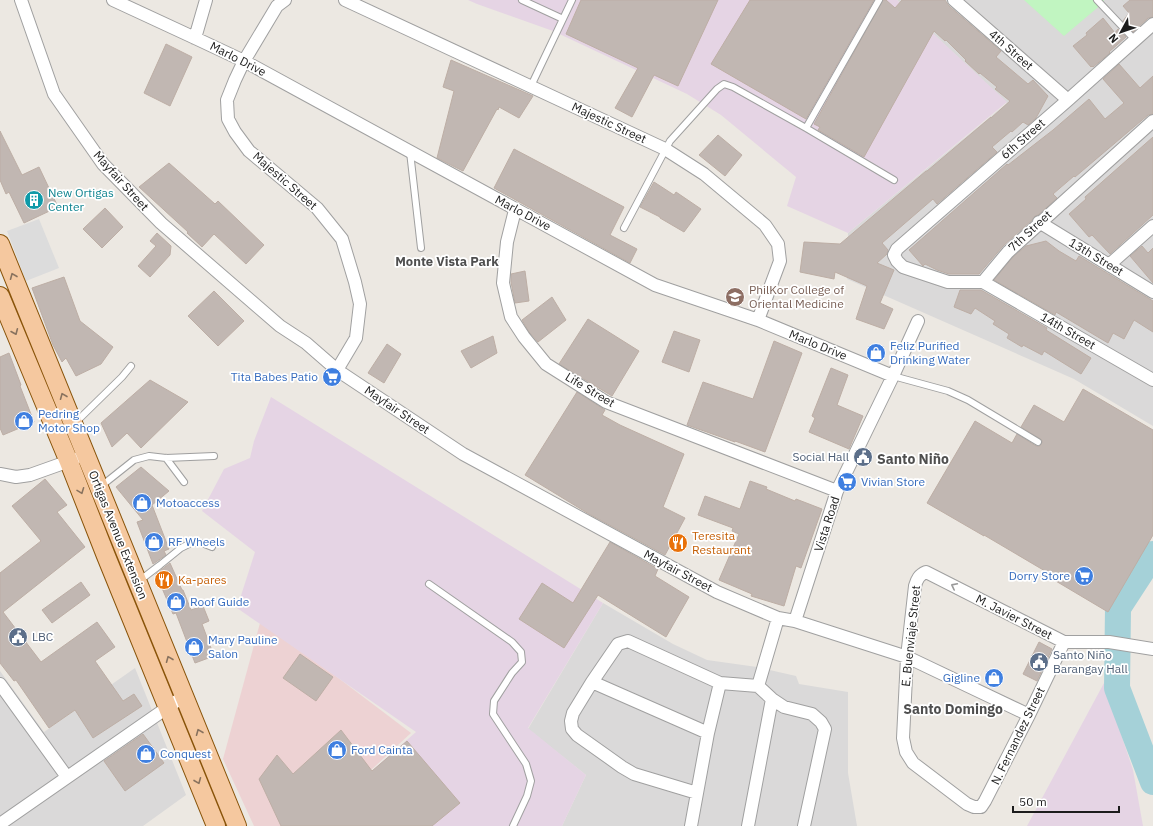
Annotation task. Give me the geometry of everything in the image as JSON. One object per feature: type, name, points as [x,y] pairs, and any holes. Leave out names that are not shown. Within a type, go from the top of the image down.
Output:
[{"type":"main road","name":"Ortigas Avenue Extension","points":[[0,244],[74,424],[77,458],[99,488],[237,826]]},
{"type":"main road","name":"Ortigas Avenue Extension","points":[[0,296],[77,458],[106,556],[216,826]]},
{"type":"street","name":"Mayfair Street","points":[[20,0],[54,94],[103,164],[161,223],[280,326],[306,343],[337,370],[463,454],[717,592],[778,618],[795,621],[907,657],[1029,715]]},
{"type":"street","name":"Marlo Drive","points":[[113,0],[244,61],[655,285],[758,320],[893,376]]},
{"type":"street","points":[[195,38],[206,0]]},
{"type":"street","name":"Majestic Street","points":[[285,0],[277,6],[244,61],[227,100],[228,119],[235,132],[249,151],[317,208],[342,239],[360,304],[356,338],[337,370]]},
{"type":"street","name":"Majestic Street","points":[[345,0],[665,149],[704,174],[766,225],[778,244],[780,261],[758,320]]},
{"type":"street","name":"4th Street","points":[[954,0],[1068,100]]},
{"type":"street","name":"6th Street","points":[[983,282],[948,282],[903,267],[894,255],[897,249],[1153,24]]},
{"type":"street","name":"7th Street","points":[[983,282],[1008,252],[1039,222],[1153,120]]},
{"type":"street","name":"Life Street","points":[[516,210],[507,242],[503,283],[511,317],[524,337],[546,364],[606,402],[837,491]]},
{"type":"street","name":"13th Street","points":[[1039,222],[1153,292]]},
{"type":"street","points":[[1109,265],[1153,226]]},
{"type":"street","name":"14th Street","points":[[983,282],[1153,380]]},
{"type":"street","name":"Vista Road","points":[[795,621],[837,491],[918,321]]},
{"type":"street","points":[[0,474],[16,477],[30,475],[77,458]]},
{"type":"street","name":"M. Javier Street","points":[[926,572],[1064,642],[1109,642],[1150,648]]},
{"type":"street","name":"E. Buenviaje Street","points":[[926,572],[917,578],[914,586],[907,657],[902,738],[906,752],[913,763],[967,804],[974,808],[981,806]]},
{"type":"street","points":[[758,686],[778,618]]},
{"type":"street","points":[[697,793],[634,774],[577,735],[572,729],[571,721],[573,713],[618,644],[628,641],[720,683],[758,686],[772,699],[784,706],[812,714],[821,722],[825,729],[804,826]]},
{"type":"street","name":"N. Fernandez Street","points":[[981,806],[985,801],[1029,715],[1064,642]]},
{"type":"street","points":[[592,682],[708,733]]},
{"type":"street","points":[[692,826],[708,733],[720,683]]},
{"type":"street","points":[[0,684],[68,777]]},
{"type":"street","points":[[0,824],[167,706],[184,696]]},
{"type":"street","points":[[748,826],[772,699]]},
{"type":"lane","points":[[522,0],[563,18]]},
{"type":"lane","points":[[531,86],[572,0]]},
{"type":"lane","points":[[806,128],[879,0]]},
{"type":"lane","points":[[1097,0],[1135,40]]},
{"type":"lane","points":[[624,228],[670,141],[717,89],[724,84],[733,87],[806,128],[894,180]]},
{"type":"lane","points":[[410,152],[421,248]]},
{"type":"lane","points":[[74,424],[117,382],[131,366]]},
{"type":"lane","name":"Marlo Drive","points":[[893,376],[948,391],[968,400],[1038,442]]},
{"type":"lane","points":[[99,488],[134,460],[148,456],[166,458],[214,456]]},
{"type":"lane","points":[[166,458],[184,482]]},
{"type":"lane","points":[[137,582],[181,548],[192,543],[202,543],[212,547]]},
{"type":"lane","points":[[429,584],[512,642],[520,652],[522,662],[494,701],[493,714],[526,764],[531,781],[527,796],[513,826]]},
{"type":"shaded area","points":[[468,0],[897,0],[1007,102],[848,233],[787,206],[796,177],[721,115],[687,94],[553,31]]},
{"type":"shaded area","points":[[897,0],[1153,0],[1153,426],[1074,379],[847,279],[848,233],[1007,103]]},
{"type":"shaded area","points":[[39,219],[59,268],[26,281],[7,231]]},
{"type":"shaded area","points":[[271,397],[603,603],[528,728],[586,775],[562,826],[309,826],[416,732],[237,608],[255,552],[202,511],[224,469],[250,458],[254,441]]},
{"type":"shaded area","points":[[603,603],[673,644],[707,660],[757,667],[796,676],[799,684],[848,692],[848,773],[857,826],[562,826],[586,775],[528,729]]},
{"type":"shaded area","points":[[260,623],[337,677],[411,733],[308,826],[254,826],[223,759]]},
{"type":"shaded area","points":[[135,668],[186,795],[143,826],[0,826],[0,671],[44,732]]},
{"type":"shaded area","points":[[1104,683],[1133,770],[1143,826],[1027,826]]},
{"type":"green space","points":[[1024,0],[1104,0],[1103,3],[1064,36]]},
{"type":"building","points":[[581,0],[718,0],[678,86],[654,75],[632,117],[615,108],[638,68],[566,34]]},
{"type":"building","points":[[750,0],[874,0],[806,119],[711,64]]},
{"type":"building","points":[[883,0],[886,0],[895,8],[902,0],[945,0],[949,6],[1001,51],[996,57],[1028,84],[1033,80],[1048,96],[1036,118],[1028,125],[1023,122],[1012,132],[1011,131],[992,147],[997,152],[937,204],[933,199],[882,243],[888,250],[887,254],[877,263],[894,270],[880,303],[893,309],[884,329],[856,319],[867,286],[835,272],[834,279],[800,272],[804,242],[840,244],[1010,101],[995,89],[997,87],[980,73],[979,74],[965,61],[966,60],[946,40],[945,41],[934,31],[864,157],[818,130],[820,127],[814,124]]},
{"type":"building","points":[[1130,0],[1153,0],[1153,17],[1148,18],[1133,32],[1123,21],[1129,13],[1123,6]]},
{"type":"building","points":[[1103,18],[1115,33],[1118,29],[1126,37],[1109,52],[1110,53],[1091,67],[1073,46],[1087,35],[1086,33]]},
{"type":"building","points":[[166,44],[192,57],[170,106],[144,93]]},
{"type":"building","points":[[451,60],[533,96],[519,118],[499,107],[498,110],[497,109],[463,171],[437,158],[454,91],[443,87]]},
{"type":"building","points":[[1119,64],[1140,88],[1153,76],[1153,114],[1148,115],[1053,194],[1057,198],[1003,246],[979,274],[949,274],[925,264],[923,266],[909,250],[1007,164],[1008,165],[1053,130],[1089,99],[1105,119],[1124,103],[1103,79]]},
{"type":"building","name":"New Ortigas Center","points":[[0,131],[22,175],[39,167],[58,207],[24,223],[9,192],[6,194],[0,180]]},
{"type":"building","points":[[718,135],[742,155],[725,176],[699,155]]},
{"type":"building","points":[[1153,137],[1153,215],[1110,254],[1092,235],[1089,237],[1069,214],[1086,199],[1085,197]]},
{"type":"building","points":[[514,149],[624,207],[610,235],[637,249],[630,263],[494,188]]},
{"type":"building","points":[[169,163],[215,204],[218,201],[264,245],[246,264],[214,234],[202,247],[187,233],[188,232],[139,187]]},
{"type":"building","points":[[654,182],[674,195],[676,192],[701,209],[684,232],[640,207]]},
{"type":"building","points":[[105,208],[123,227],[102,248],[83,229]]},
{"type":"building","points":[[157,233],[171,246],[170,255],[150,277],[138,266],[156,246],[150,241]]},
{"type":"building","points":[[1046,241],[1076,261],[1079,256],[1153,301],[1153,332],[1134,320],[1124,339],[1113,333],[1108,343],[1056,312],[1055,315],[994,280],[1013,257],[1026,246]]},
{"type":"building","points":[[1142,246],[1148,253],[1153,248],[1153,283],[1130,256]]},
{"type":"building","points":[[525,271],[529,301],[515,303],[511,274]]},
{"type":"building","points":[[64,277],[80,321],[113,347],[101,364],[76,376],[66,358],[62,362],[53,345],[32,288]]},
{"type":"building","points":[[960,290],[981,290],[1047,328],[1046,330],[1091,358],[1081,374],[1044,351],[1042,355],[1023,345],[1022,347],[1007,338],[1009,334],[993,324],[995,321],[975,308],[971,314],[954,307]]},
{"type":"building","points":[[214,291],[244,321],[218,346],[188,316]]},
{"type":"building","points":[[552,297],[566,320],[538,342],[529,332],[522,320]]},
{"type":"building","points":[[588,319],[639,351],[612,396],[559,364]]},
{"type":"building","points":[[674,331],[700,340],[689,372],[662,362]]},
{"type":"building","points":[[493,336],[497,353],[471,368],[461,351]]},
{"type":"building","points":[[774,341],[802,353],[765,452],[687,425],[703,382],[753,399]]},
{"type":"building","points":[[387,344],[401,354],[384,383],[368,373]]},
{"type":"building","points":[[9,353],[34,422],[3,435],[0,428],[0,357]]},
{"type":"building","points":[[831,368],[848,375],[837,405],[863,416],[849,449],[809,432],[815,418],[812,416]]},
{"type":"building","points":[[150,380],[188,402],[141,448],[127,433],[112,447],[101,423]]},
{"type":"building","points":[[1083,389],[1153,430],[1153,535],[1108,612],[1044,574],[1045,571],[927,503],[975,421],[1012,443],[1017,434],[1036,446],[1040,446],[1042,440],[1021,427],[1034,405],[1064,422]]},
{"type":"building","points":[[577,392],[605,410],[602,415],[620,425],[684,454],[663,507],[685,518],[665,555],[589,514],[525,475]]},
{"type":"building","points":[[141,467],[169,491],[152,505],[169,549],[164,551],[166,555],[153,564],[137,522],[143,520],[116,487]]},
{"type":"building","points":[[45,479],[67,505],[57,512],[85,547],[3,612],[41,662],[97,622],[115,647],[95,661],[123,701],[134,694],[142,706],[93,738],[75,710],[49,728],[16,680],[14,681],[0,663],[0,573],[41,541],[12,506]]},
{"type":"building","points":[[750,481],[767,487],[766,489],[795,501],[796,499],[822,509],[801,568],[796,566],[784,606],[751,596],[752,594],[719,580],[739,534],[732,531],[733,528],[698,515],[705,496],[740,509]]},
{"type":"building","points":[[610,542],[658,569],[655,576],[689,597],[666,637],[598,595],[564,648],[519,619],[542,583],[573,603]]},
{"type":"building","points":[[170,563],[191,610],[203,606],[209,621],[202,624],[214,656],[195,663],[176,613],[173,614],[156,574]]},
{"type":"building","points":[[81,582],[90,595],[52,623],[42,610]]},
{"type":"building","name":"Santo Niño Barangay Hall","points":[[1039,642],[1052,649],[1037,681],[1023,674]]},
{"type":"building","points":[[300,654],[333,677],[316,701],[283,678]]},
{"type":"building","points":[[341,730],[372,771],[407,741],[460,803],[432,826],[281,826],[259,779],[277,755],[293,774]]},
{"type":"building","points":[[143,734],[164,763],[125,791],[104,761]]},
{"type":"waterway","points":[[1153,554],[1118,608],[1117,688],[1153,782]]},
{"type":"place","name":"New Ortigas Center","points":[[34,200]]},
{"type":"place","name":"PhilKor College of Oriental Medicine","points":[[735,297]]},
{"type":"place","name":"Feliz Purified Drinking Water","points":[[876,353]]},
{"type":"place","name":"Tita Babes Patio","points":[[332,377]]},
{"type":"place","name":"Pedring Motor Shop","points":[[24,421]]},
{"type":"place","name":"Social Hall","points":[[863,457]]},
{"type":"place","name":"Vivian Store","points":[[847,482]]},
{"type":"place","name":"Motoaccess","points":[[142,503]]},
{"type":"place","name":"RF Wheels","points":[[154,542]]},
{"type":"place","name":"Teresita Restaurant","points":[[678,543]]},
{"type":"place","name":"Dorry Store","points":[[1084,576]]},
{"type":"place","name":"Ka-pares","points":[[164,580]]},
{"type":"place","name":"Roof Guide","points":[[176,602]]},
{"type":"place","name":"LBC","points":[[18,637]]},
{"type":"place","name":"Mary Pauline Salon","points":[[194,647]]},
{"type":"place","name":"Santo Niño Barangay Hall","points":[[1039,662]]},
{"type":"place","name":"Gigline","points":[[994,678]]},
{"type":"place","name":"Ford Cainta","points":[[337,750]]},
{"type":"place","name":"Conquest","points":[[146,754]]},
{"type":"district","name":"Monte Vista Park","points":[[447,261]]},
{"type":"district","name":"Santo Niño","points":[[913,459]]},
{"type":"district","name":"Santo Domingo","points":[[953,709]]}]
